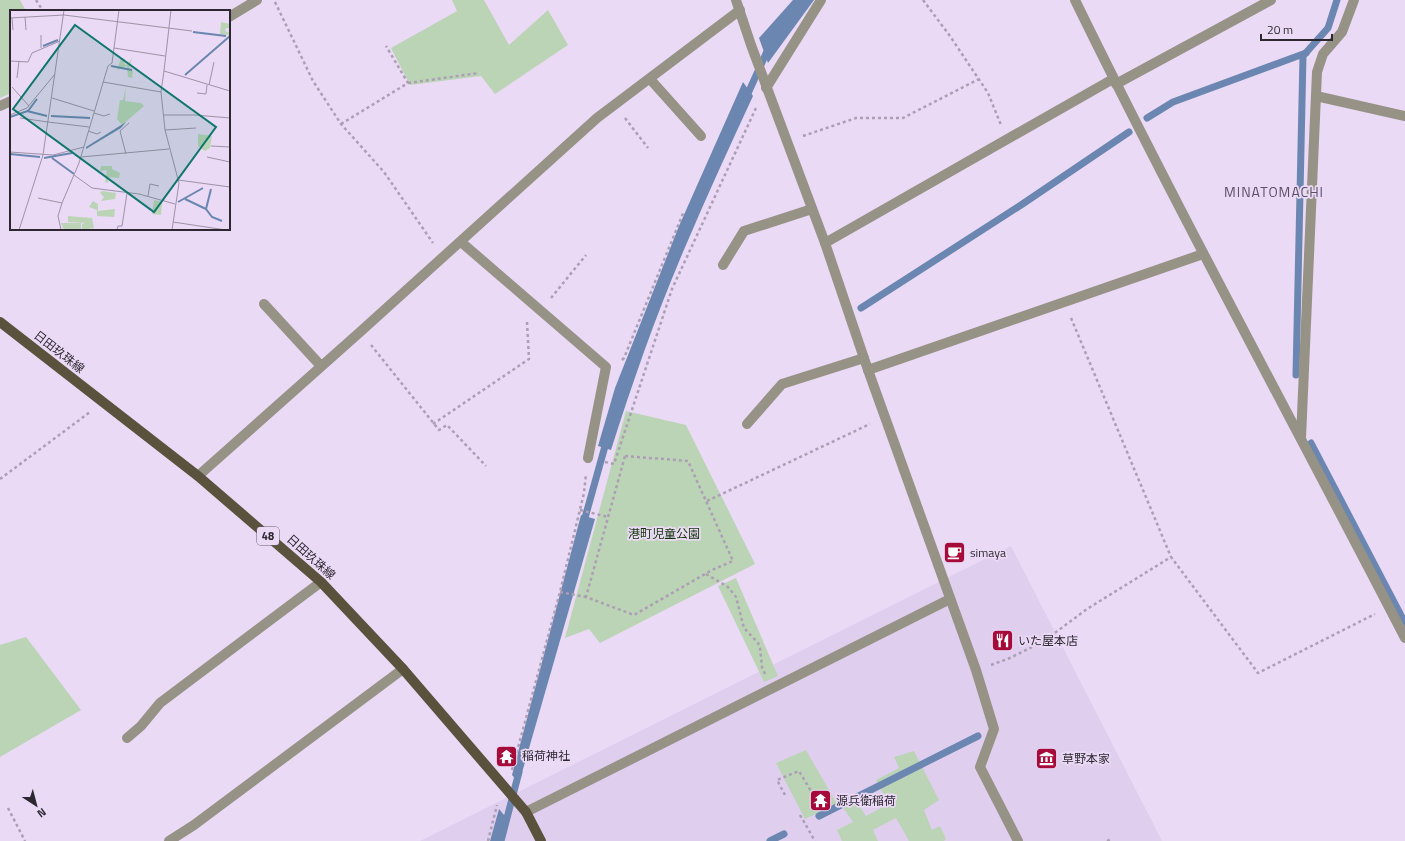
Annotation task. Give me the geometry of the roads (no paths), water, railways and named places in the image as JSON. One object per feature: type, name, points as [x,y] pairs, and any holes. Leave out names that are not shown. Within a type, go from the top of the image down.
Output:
[{"type":"main road","name":"日田玖珠線","points":[[0,322],[198,476],[321,582],[403,669],[502,786],[526,812],[541,841]]},
{"type":"street","points":[[230,16],[258,0]]},
{"type":"street","points":[[766,88],[821,0]]},
{"type":"street","points":[[1075,0],[1203,254],[1405,638]]},
{"type":"street","points":[[825,243],[1007,139],[1271,0]]},
{"type":"street","points":[[1301,438],[1317,72],[1323,54],[1342,32],[1354,0]]},
{"type":"street","points":[[198,476],[444,258],[597,118],[650,78],[738,5],[750,45],[825,243],[868,370],[976,670],[994,729],[980,767],[1018,841]]},
{"type":"street","points":[[650,78],[701,136]]},
{"type":"street","points":[[1316,96],[1405,116]]},
{"type":"street","points":[[0,106],[10,101]]},
{"type":"street","points":[[723,265],[744,231],[812,209]]},
{"type":"street","points":[[461,242],[606,367],[588,458]]},
{"type":"street","points":[[868,370],[1203,254]]},
{"type":"street","points":[[264,304],[322,366]]},
{"type":"street","points":[[747,424],[782,384],[864,358]]},
{"type":"street","points":[[127,738],[141,726],[160,703],[321,582]]},
{"type":"street","points":[[526,812],[950,599]]},
{"type":"street","points":[[169,841],[194,826],[403,669]]},
{"type":"water","points":[[793,0],[814,0],[768,63],[759,38]]},
{"type":"water","points":[[743,82],[753,96],[675,270],[655,321],[611,450],[598,446],[615,388],[679,226]]},
{"type":"water","points":[[581,515],[595,519],[519,783],[512,775]]},
{"type":"water","points":[[499,809],[509,821],[503,841],[490,841]]},
{"type":"waterway","points":[[1296,375],[1303,56],[1328,28],[1337,0]]},
{"type":"waterway","points":[[745,100],[769,47]]},
{"type":"waterway","points":[[1147,118],[1173,102],[1306,53]]},
{"type":"waterway","points":[[861,308],[1021,205],[1129,132]]},
{"type":"waterway","points":[[583,525],[607,439]]},
{"type":"waterway","points":[[1311,443],[1405,623]]},
{"type":"waterway","points":[[819,816],[978,736]]},
{"type":"waterway","points":[[501,841],[519,772]]},
{"type":"waterway","points":[[770,841],[784,834]]},
{"type":"place","name":"simaya","points":[[954,553]]},
{"type":"place","name":"いた屋本店","points":[[1003,641]]},
{"type":"place","name":"稲荷神社","points":[[507,756]]},
{"type":"place","name":"草野本家","points":[[1046,759]]},
{"type":"place","name":"源兵衛稲荷","points":[[820,801]]},
{"type":"district","name":"MINATOMACHI","points":[[1274,192]]},
{"type":"park label","name":"港町児童公園","points":[[664,534]]}]
